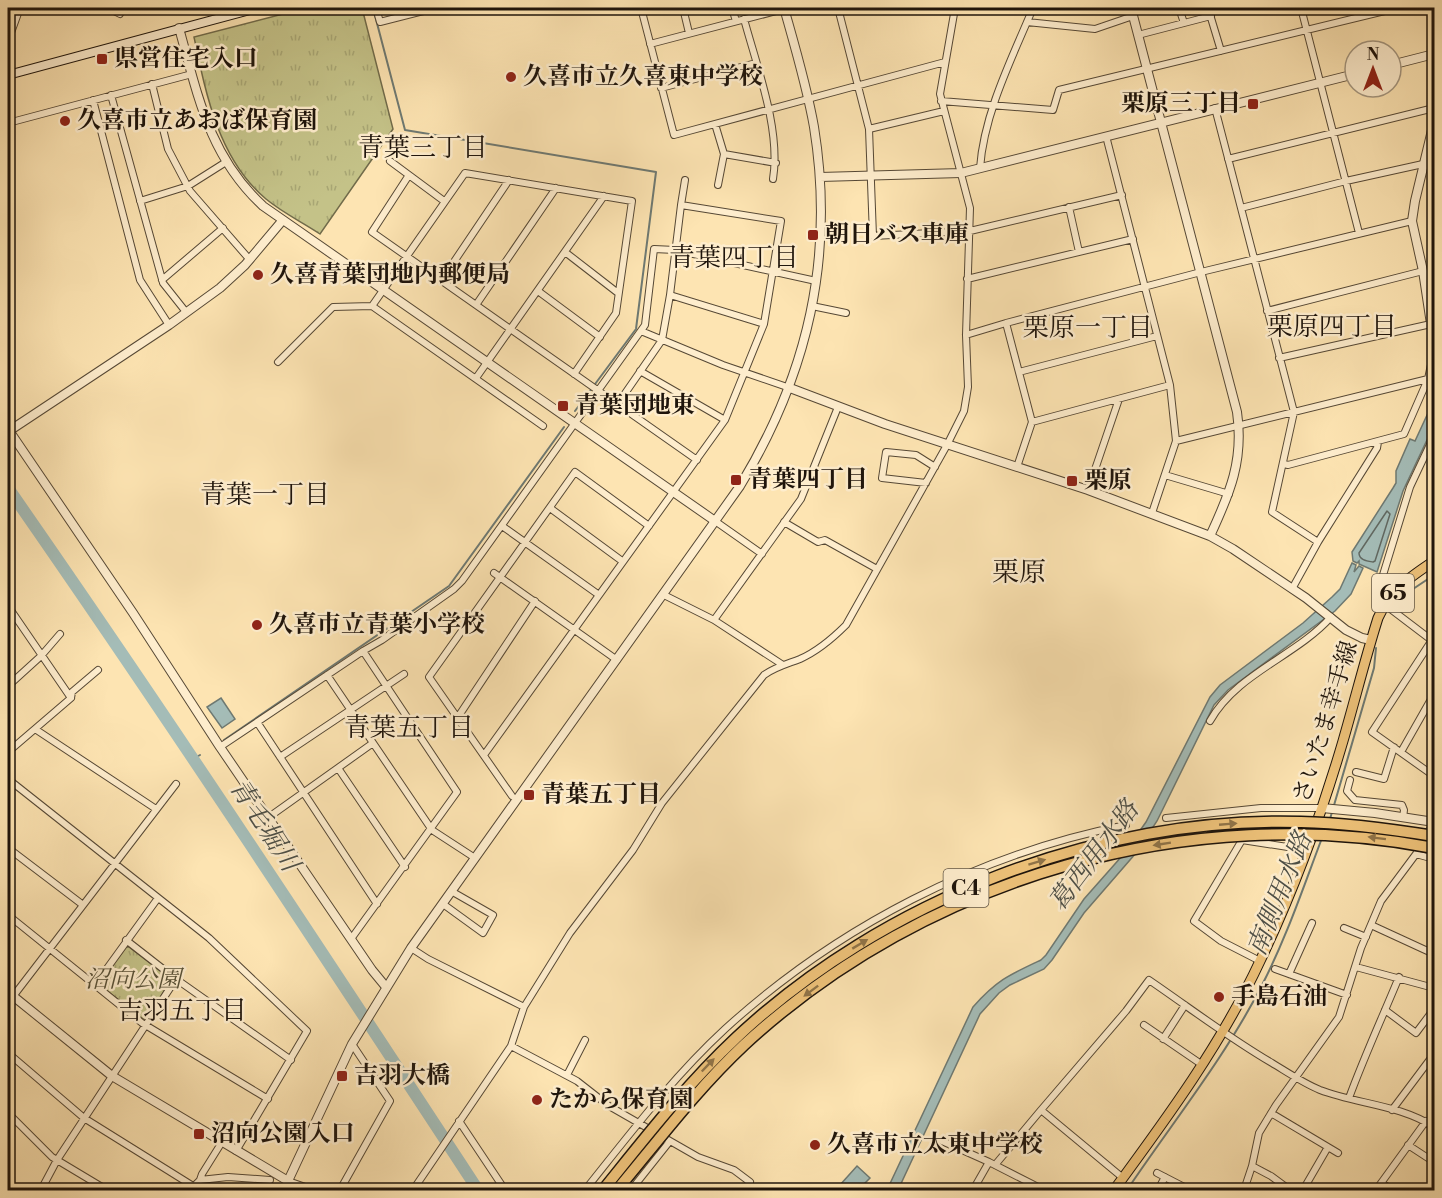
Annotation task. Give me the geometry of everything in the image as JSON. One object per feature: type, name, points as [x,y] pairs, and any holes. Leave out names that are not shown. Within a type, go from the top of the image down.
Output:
[{"type":"highway","name":"C4","points":[[603,1191],[686,1089],[761,1016],[836,959],[902,920],[957,892],[1017,869],[1099,844],[1197,827],[1299,821],[1374,827],[1434,836]]},
{"type":"highway","name":"C4","points":[[617,1191],[716,1072],[768,1024],[820,984],[866,954],[962,903],[1048,871],[1109,853],[1194,839],[1251,834],[1328,834],[1360,836],[1434,848]]},
{"type":"main road","points":[[8,75],[239,10],[257,8]]},
{"type":"main road","name":"さいたま幸手線","points":[[1114,1191],[1222,1031],[1260,961],[1307,850],[1322,808],[1371,640],[1384,604],[1394,592],[1434,561]]},
{"type":"street","points":[[8,41],[20,8]]},
{"type":"street","points":[[108,8],[120,14]]},
{"type":"street","points":[[376,8],[380,22],[435,8]]},
{"type":"street","points":[[640,8],[674,135],[945,62]]},
{"type":"street","points":[[682,8],[688,33]]},
{"type":"street","points":[[732,8],[736,21]]},
{"type":"street","points":[[288,1181],[353,1041],[386,987],[451,891],[740,486],[760,453],[790,388],[812,306],[821,225],[820,177],[809,99],[784,8],[650,44]]},
{"type":"street","points":[[856,8],[838,10],[869,129],[873,236],[970,231],[1122,195]]},
{"type":"street","points":[[413,1191],[512,1046],[524,1007],[570,933],[633,850],[662,803],[764,675],[824,647],[846,625],[964,411],[968,387],[966,335],[970,208],[940,94],[955,8]]},
{"type":"street","points":[[980,168],[982,146],[995,104],[1033,8]]},
{"type":"street","points":[[1179,8],[1184,23]]},
{"type":"street","points":[[1208,8],[1221,51]]},
{"type":"street","points":[[1301,8],[1359,233]]},
{"type":"street","points":[[941,101],[1053,110],[1059,90],[1397,8]]},
{"type":"street","points":[[1027,22],[1095,29],[1132,12],[1239,425],[1238,458],[1229,494],[1210,536]]},
{"type":"street","points":[[1138,35],[1211,16]]},
{"type":"street","points":[[744,19],[769,110],[776,163],[773,179]]},
{"type":"street","points":[[179,28],[203,115],[226,162],[250,194],[282,221],[762,554]]},
{"type":"street","points":[[1403,62],[1434,54]]},
{"type":"street","points":[[661,88],[756,63]]},
{"type":"street","points":[[8,123],[192,74]]},
{"type":"street","points":[[820,177],[961,173],[1343,77]]},
{"type":"street","points":[[152,84],[168,149],[188,186],[250,260]]},
{"type":"street","points":[[111,95],[162,280],[186,312]]},
{"type":"street","points":[[93,100],[140,280],[169,325]]},
{"type":"street","points":[[1215,108],[1294,412],[1272,512],[1318,542]]},
{"type":"street","points":[[1228,159],[1434,108]]},
{"type":"street","points":[[869,129],[944,111]]},
{"type":"street","points":[[1284,464],[1288,465],[1404,434],[1428,379],[1434,350],[1424,271],[1412,221],[1434,122]]},
{"type":"street","points":[[715,124],[723,154],[718,185]]},
{"type":"street","points":[[1106,136],[1170,385],[1176,441],[1152,513]]},
{"type":"street","points":[[723,154],[776,163]]},
{"type":"street","points":[[390,161],[444,201]]},
{"type":"street","points":[[140,201],[188,186],[226,162]]},
{"type":"street","points":[[1241,208],[1423,164]]},
{"type":"street","points":[[372,306],[465,173],[632,201],[616,313],[574,374]]},
{"type":"street","points":[[409,175],[372,232],[697,460]]},
{"type":"street","points":[[441,281],[509,180]]},
{"type":"street","points":[[617,405],[662,340],[685,180]]},
{"type":"street","points":[[476,305],[556,188]]},
{"type":"street","points":[[476,378],[604,196]]},
{"type":"street","points":[[484,755],[725,420],[764,324],[781,221],[681,205]]},
{"type":"street","points":[[1069,207],[1079,252]]},
{"type":"street","points":[[282,221],[234,276],[169,325],[8,430],[133,613],[220,747],[386,987]]},
{"type":"street","points":[[966,335],[1006,322],[1145,286],[1412,221]]},
{"type":"street","points":[[162,280],[223,228]]},
{"type":"street","points":[[967,279],[1133,239]]},
{"type":"street","points":[[220,747],[382,640],[454,589],[502,526],[645,325],[654,249],[675,250],[816,281]]},
{"type":"street","points":[[565,252],[618,293]]},
{"type":"street","points":[[1267,311],[1424,271]]},
{"type":"street","points":[[538,291],[600,336]]},
{"type":"street","points":[[670,295],[764,324]]},
{"type":"street","points":[[278,362],[333,307],[372,306],[543,426]]},
{"type":"street","points":[[812,306],[846,313]]},
{"type":"street","points":[[1006,322],[1032,422],[1017,467]]},
{"type":"street","points":[[1279,358],[1431,324]]},
{"type":"street","points":[[641,331],[746,373],[947,445],[1088,490],[1210,536],[1319,606],[1355,635],[1371,640]]},
{"type":"street","points":[[1018,372],[1157,336]]},
{"type":"street","points":[[640,371],[725,420]]},
{"type":"street","points":[[1176,441],[1428,379]]},
{"type":"street","points":[[1032,422],[1170,385]]},
{"type":"street","points":[[1088,490],[1119,399]]},
{"type":"street","points":[[714,620],[801,499],[838,406]]},
{"type":"street","points":[[1394,592],[1383,580],[1383,575],[1410,487],[1434,436]]},
{"type":"street","points":[[1292,589],[1318,542],[1377,448],[1378,442]]},
{"type":"street","points":[[926,483],[882,478],[886,452],[916,455],[935,467]]},
{"type":"street","points":[[512,796],[429,677],[575,472],[649,526]]},
{"type":"street","points":[[1165,475],[1229,494]]},
{"type":"street","points":[[550,508],[622,561]]},
{"type":"street","points":[[784,522],[818,542],[825,540],[877,569]]},
{"type":"street","points":[[502,526],[599,595]]},
{"type":"street","points":[[494,573],[617,660]]},
{"type":"street","points":[[664,595],[714,620],[783,665]]},
{"type":"street","points":[[458,717],[535,602]]},
{"type":"street","points":[[1384,604],[1433,641],[1372,732],[1434,776]]},
{"type":"street","points":[[8,606],[10,615],[71,698]]},
{"type":"street","points":[[1210,721],[1221,704],[1240,686],[1330,617]]},
{"type":"street","points":[[8,686],[41,657],[60,634]]},
{"type":"street","points":[[351,939],[432,830],[457,792],[363,651]]},
{"type":"street","points":[[8,752],[71,698],[72,692],[98,670]]},
{"type":"street","points":[[280,757],[404,674]]},
{"type":"street","points":[[327,675],[432,830],[475,858]]},
{"type":"street","points":[[1401,752],[1434,694]]},
{"type":"street","points":[[257,722],[377,904]]},
{"type":"street","points":[[35,729],[156,809]]},
{"type":"street","points":[[269,817],[373,743]]},
{"type":"street","points":[[1356,772],[1384,779],[1394,747]]},
{"type":"street","points":[[338,768],[405,867]]},
{"type":"street","points":[[8,779],[209,938],[307,1031],[236,1151]]},
{"type":"street","points":[[1350,780],[1347,791],[1355,800],[1402,805],[1403,818]]},
{"type":"street","points":[[176,784],[50,948],[9,997],[112,1076],[288,1181],[314,1191]]},
{"type":"street","points":[[1166,818],[1254,809],[1322,808],[1434,822],[1416,854],[1382,901],[1366,937],[1347,995],[1332,1028],[1259,1133],[1244,1191]]},
{"type":"street","points":[[585,1191],[673,1083],[731,1024],[798,969],[894,909],[965,874],[1056,842],[1126,825]]},
{"type":"street","points":[[1260,961],[1221,941],[1194,921],[1242,840],[1307,850]]},
{"type":"street","points":[[8,848],[83,905]]},
{"type":"street","points":[[1416,854],[1434,859]]},
{"type":"street","points":[[443,904],[483,933],[493,915],[451,891]]},
{"type":"street","points":[[95,985],[158,898]]},
{"type":"street","points":[[8,915],[146,1026],[268,1099]]},
{"type":"street","points":[[1289,974],[1312,923]]},
{"type":"street","points":[[1371,925],[1434,954]]},
{"type":"street","points":[[1344,928],[1366,937]]},
{"type":"street","points":[[126,940],[176,979],[291,1060]]},
{"type":"street","points":[[411,948],[524,1007]]},
{"type":"street","points":[[1356,967],[1434,988]]},
{"type":"street","points":[[1275,969],[1347,995]]},
{"type":"street","points":[[1349,1098],[1366,1049],[1373,1040],[1399,977]]},
{"type":"street","points":[[41,1191],[57,1160],[176,979]]},
{"type":"street","points":[[974,1191],[992,1164],[1126,1011],[1149,980],[1222,1031],[1320,1090],[1426,1121],[1434,1127]]},
{"type":"street","points":[[1163,1039],[1185,1005]]},
{"type":"street","points":[[1385,1010],[1416,1034],[1434,1009]]},
{"type":"street","points":[[1144,1025],[1201,1064]]},
{"type":"street","points":[[567,1075],[585,1040]]},
{"type":"street","points":[[340,1191],[390,1101],[353,1041]]},
{"type":"street","points":[[512,1046],[567,1075],[609,1106],[698,1157],[734,1170],[750,1182],[743,1191]]},
{"type":"street","points":[[8,1053],[84,1118],[192,1188],[200,1180],[222,1142]]},
{"type":"street","points":[[1392,1110],[1434,1054]]},
{"type":"street","points":[[1041,1110],[1123,1178]]},
{"type":"street","points":[[8,1113],[57,1160],[107,1191]]},
{"type":"street","points":[[1271,1113],[1338,1153]]},
{"type":"street","points":[[1376,1191],[1426,1121]]},
{"type":"street","points":[[458,1122],[505,1191]]},
{"type":"street","points":[[631,1191],[670,1141]]},
{"type":"street","points":[[942,1141],[1044,1191]]},
{"type":"street","points":[[1408,1145],[1434,1162]]},
{"type":"street","points":[[1303,1191],[1328,1147]]},
{"type":"street","points":[[1252,1166],[1271,1176],[1290,1191]]},
{"type":"street","points":[[1157,1173],[1190,1191]]},
{"type":"street","points":[[200,1180],[228,1177],[270,1180]]},
{"type":"street","points":[[1158,1191],[1165,1177]]},
{"type":"street","points":[[1381,1183],[1393,1191]]},
{"type":"green space","points":[[306,8],[362,8],[393,129],[320,234],[266,199],[237,165],[217,125],[194,37]]},
{"type":"green space","name":"沼向公園","points":[[126,947],[171,979],[148,1019],[143,1019],[101,986],[100,982]]},
{"type":"water","points":[[1434,400],[1434,425],[1403,491],[1377,572],[1359,564],[1359,561],[1357,563],[1353,561],[1352,552],[1396,483],[1396,471],[1410,439],[1415,441]]},
{"type":"water","points":[[1352,563],[1356,565],[1354,572],[1359,566],[1363,568],[1351,594],[1335,611],[1228,690],[1214,705],[1157,821],[1136,853],[1084,913],[1052,960],[1044,969],[1010,985],[999,993],[980,1014],[898,1190],[887,1190],[973,1007],[997,984],[1046,955],[1084,899],[1122,856],[1146,822],[1210,697],[1220,685],[1303,623],[1332,597],[1340,589]]},
{"type":"water","points":[[221,698],[235,719],[222,728],[207,707]]},
{"type":"water","points":[[857,1166],[870,1178],[858,1190],[846,1190],[840,1185]]},
{"type":"waterway","points":[[8,18],[11,8]]},
{"type":"waterway","points":[[373,8],[405,130],[656,172],[636,329],[575,411]]},
{"type":"waterway","points":[[224,740],[449,586],[564,427]]},
{"type":"waterway","name":"青毛堀川","points":[[8,488],[187,750],[478,1190]]},
{"type":"waterway","points":[[1395,601],[1434,575]]},
{"type":"waterway","name":"南側用水路","points":[[1330,819],[1374,668],[1376,648]]},
{"type":"waterway","points":[[193,759],[200,755]]},
{"type":"waterway","name":"南側用水路","points":[[1127,1190],[1231,1040],[1261,987],[1294,913],[1322,838]]},
{"type":"place","name":"県営住宅入口","points":[[102,59]]},
{"type":"place","name":"久喜市立久喜東中学校","points":[[511,77]]},
{"type":"place","name":"栗原三丁目","points":[[1253,104]]},
{"type":"place","name":"久喜市立あおば保育園","points":[[65,121]]},
{"type":"place","name":"朝日バス車庫","points":[[813,235]]},
{"type":"place","name":"久喜青葉団地内郵便局","points":[[258,275]]},
{"type":"place","name":"青葉団地東","points":[[563,406]]},
{"type":"place","name":"青葉四丁目","points":[[736,480]]},
{"type":"place","name":"栗原","points":[[1072,481]]},
{"type":"place","name":"久喜市立青葉小学校","points":[[257,625]]},
{"type":"place","name":"青葉五丁目","points":[[529,795]]},
{"type":"place","name":"手島石油","points":[[1219,997]]},
{"type":"place","name":"吉羽大橋","points":[[342,1076]]},
{"type":"place","name":"たから保育園","points":[[537,1100]]},
{"type":"place","name":"沼向公園入口","points":[[199,1134]]},
{"type":"place","name":"久喜市立太東中学校","points":[[815,1145]]},
{"type":"district","name":"青葉三丁目","points":[[423,148]]},
{"type":"district","name":"青葉四丁目","points":[[734,258]]},
{"type":"district","name":"栗原四丁目","points":[[1332,327]]},
{"type":"district","name":"栗原一丁目","points":[[1088,328]]},
{"type":"district","name":"青葉一丁目","points":[[265,495]]},
{"type":"district","name":"栗原","points":[[1019,573]]},
{"type":"district","name":"青葉五丁目","points":[[409,728]]},
{"type":"district","name":"吉羽五丁目","points":[[182,1011]]},
{"type":"water label","name":"葛西用水路","points":[[1094,856]]}]
